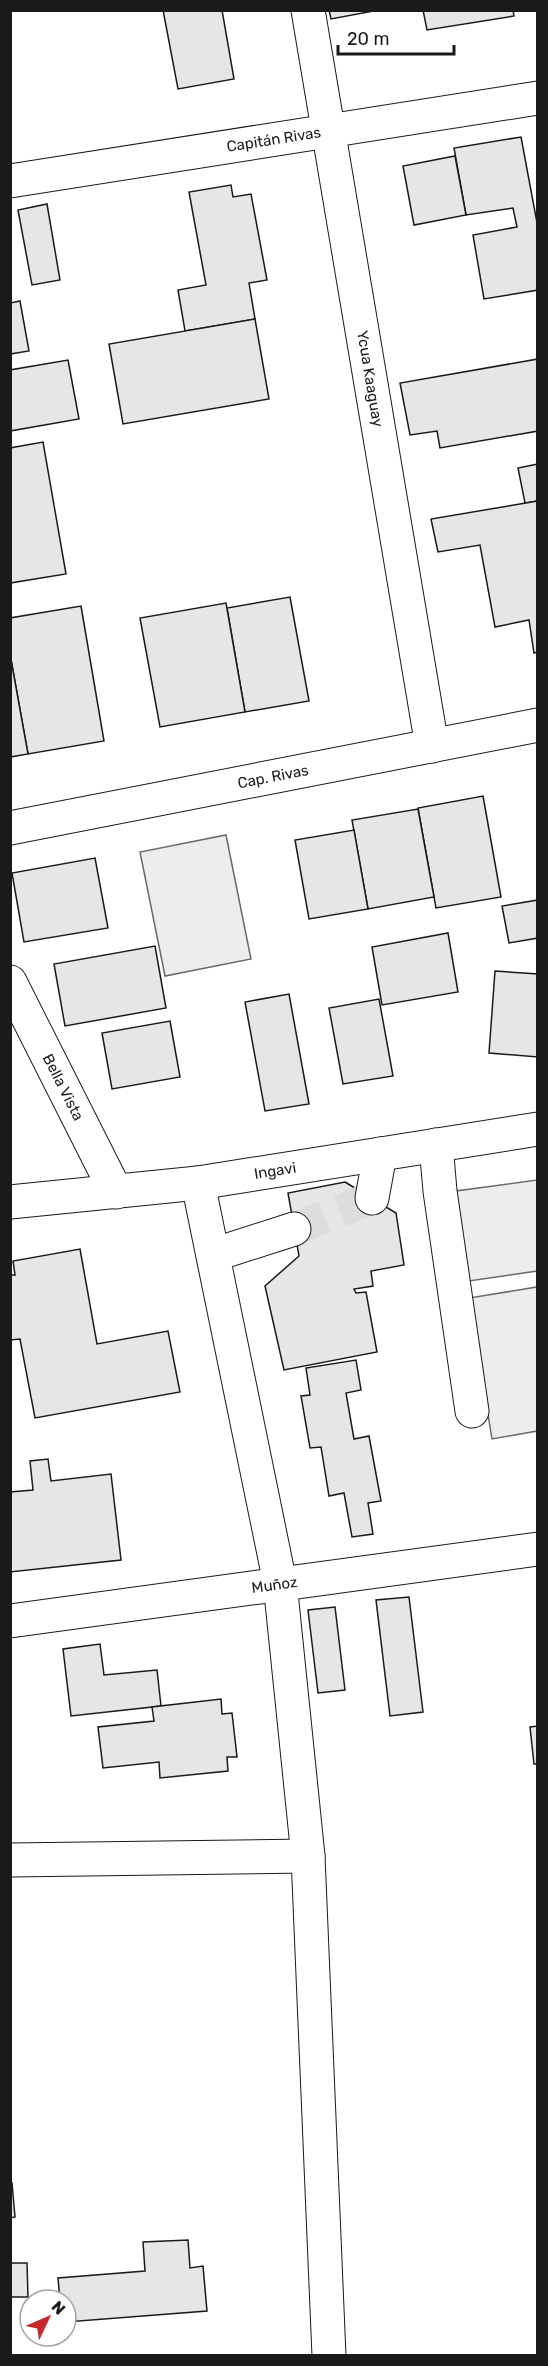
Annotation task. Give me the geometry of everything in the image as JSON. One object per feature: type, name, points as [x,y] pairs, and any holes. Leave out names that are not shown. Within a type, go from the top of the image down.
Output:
[{"type":"street","name":"Ycua Kaaguay","points":[[308,10],[432,746]]},
{"type":"street","name":"Capitán Rivas","points":[[10,181],[328,129],[537,98]]},
{"type":"street","name":"Cap. Rivas","points":[[10,828],[537,725]]},
{"type":"street","name":"Bella Vista","points":[[10,982],[116,1192]]},
{"type":"street","name":"Ingavi","points":[[10,1202],[198,1183],[537,1129]]},
{"type":"street","points":[[436,1145],[440,1191],[472,1411]]},
{"type":"street","points":[[372,1198],[380,1154]]},
{"type":"street","points":[[198,1183],[280,1582],[308,1856],[329,2355]]},
{"type":"street","points":[[213,1255],[294,1229]]},
{"type":"street","name":"Muñoz","points":[[10,1621],[537,1548]]},
{"type":"street","points":[[10,1860],[308,1856]]},
{"type":"shaded area","points":[[226,835],[251,959],[165,976],[140,852]]},
{"type":"shaded area","points":[[537,1180],[537,1271],[469,1281],[456,1191]]},
{"type":"shaded area","points":[[537,1287],[537,1431],[492,1439],[469,1298]]},
{"type":"building","points":[[163,10],[222,10],[234,79],[178,89]]},
{"type":"building","points":[[329,10],[379,10],[331,19]]},
{"type":"building","points":[[423,10],[513,10],[514,16],[427,30]]},
{"type":"building","points":[[521,137],[538,228],[538,290],[484,299],[473,235],[517,227],[513,208],[466,215],[454,148]]},
{"type":"building","points":[[455,156],[466,215],[414,225],[403,166]]},
{"type":"building","points":[[231,185],[233,197],[251,194],[267,280],[249,283],[255,319],[185,331],[178,290],[206,285],[189,192]]},
{"type":"building","points":[[47,204],[60,280],[32,285],[18,210]]},
{"type":"building","points":[[20,301],[29,351],[10,354],[10,303]]},
{"type":"building","points":[[255,319],[269,399],[123,424],[109,344]]},
{"type":"building","points":[[538,359],[538,431],[440,448],[437,431],[410,435],[400,383]]},
{"type":"building","points":[[68,360],[79,419],[10,431],[10,370]]},
{"type":"building","points":[[43,442],[66,574],[10,583],[10,448]]},
{"type":"building","points":[[538,464],[538,501],[525,503],[518,468]]},
{"type":"building","points":[[538,501],[538,652],[534,653],[529,620],[495,627],[480,545],[438,552],[431,519]]},
{"type":"building","points":[[290,597],[309,701],[245,712],[227,608]]},
{"type":"building","points":[[226,603],[245,712],[160,727],[140,618]]},
{"type":"building","points":[[81,606],[104,741],[28,754],[10,654],[10,618]]},
{"type":"building","points":[[10,654],[28,754],[10,757]]},
{"type":"building","points":[[483,796],[501,897],[436,908],[418,808]]},
{"type":"building","points":[[418,809],[434,897],[368,909],[352,820]]},
{"type":"building","points":[[354,830],[368,909],[309,919],[295,840]]},
{"type":"building","points":[[95,858],[108,928],[24,942],[12,873]]},
{"type":"building","points":[[538,900],[538,938],[509,943],[502,906]]},
{"type":"building","points":[[448,933],[458,992],[382,1005],[372,947]]},
{"type":"building","points":[[155,946],[166,1008],[65,1026],[54,964]]},
{"type":"building","points":[[495,971],[538,974],[538,1057],[489,1053]]},
{"type":"building","points":[[289,994],[309,1104],[265,1111],[245,1002]]},
{"type":"building","points":[[379,999],[393,1076],[343,1084],[329,1008]]},
{"type":"building","points":[[170,1021],[180,1077],[112,1089],[102,1033]]},
{"type":"building","points":[[345,1182],[396,1213],[404,1265],[371,1271],[373,1286],[354,1289],[356,1293],[366,1292],[377,1352],[284,1370],[265,1286],[299,1256],[288,1193]]},
{"type":"building","points":[[80,1249],[97,1344],[168,1331],[180,1392],[35,1418],[20,1339],[10,1340],[10,1275],[15,1275],[13,1261]]},
{"type":"building","points":[[356,1360],[361,1390],[346,1393],[354,1439],[369,1436],[381,1501],[368,1503],[373,1534],[352,1537],[344,1493],[329,1496],[321,1447],[310,1448],[301,1396],[310,1395],[306,1368]]},
{"type":"building","points":[[48,1459],[51,1481],[111,1474],[121,1560],[10,1572],[10,1492],[33,1490],[30,1461]]},
{"type":"building","points":[[409,1597],[423,1712],[390,1716],[376,1600]]},
{"type":"building","points":[[335,1607],[345,1690],[318,1693],[308,1610]]},
{"type":"building","points":[[100,1644],[104,1675],[157,1670],[161,1706],[71,1716],[63,1649]]},
{"type":"building","points":[[221,1699],[222,1714],[232,1713],[237,1757],[227,1757],[228,1771],[160,1778],[159,1762],[103,1768],[98,1727],[154,1721],[152,1707]]},
{"type":"building","points":[[538,1726],[538,1764],[534,1764],[530,1727]]},
{"type":"building","points":[[10,2183],[12,2183],[15,2217],[10,2218]]},
{"type":"building","points":[[188,2240],[190,2268],[203,2266],[207,2311],[78,2321],[78,2288],[59,2288],[58,2278],[145,2271],[143,2242]]},
{"type":"building","points":[[10,2263],[27,2263],[28,2288],[18,2288],[18,2297],[10,2297]]},
{"type":"tunnel","points":[[294,1229],[372,1198]]}]
